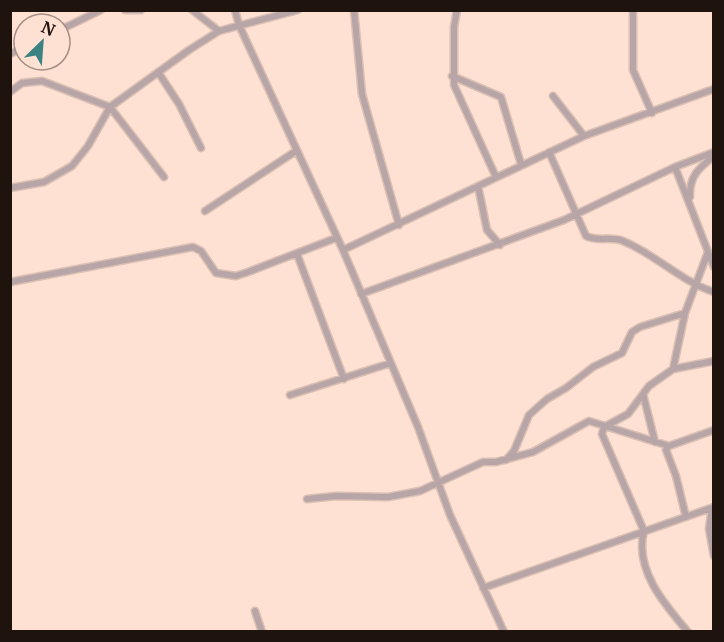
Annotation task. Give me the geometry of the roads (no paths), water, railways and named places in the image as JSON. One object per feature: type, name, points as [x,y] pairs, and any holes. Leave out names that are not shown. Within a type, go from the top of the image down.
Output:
[{"type":"street","points":[[72,24],[101,10]]},
{"type":"street","points":[[125,10],[141,10]]},
{"type":"street","points":[[192,10],[219,31]]},
{"type":"street","points":[[235,10],[239,25],[343,250],[418,427],[438,484],[504,632]]},
{"type":"street","points":[[10,188],[44,182],[72,166],[88,146],[110,107],[219,31],[298,10]]},
{"type":"street","points":[[354,10],[362,94],[399,225]]},
{"type":"street","points":[[457,10],[452,76],[465,114],[496,177]]},
{"type":"street","points":[[633,10],[633,70],[652,113]]},
{"type":"street","points":[[158,72],[179,104],[201,148]]},
{"type":"street","points":[[452,76],[501,97],[521,164]]},
{"type":"street","points":[[10,92],[22,83],[42,81],[110,107],[165,177]]},
{"type":"street","points":[[343,250],[584,136],[652,113],[714,88]]},
{"type":"street","points":[[553,96],[584,136]]},
{"type":"street","points":[[206,211],[296,151]]},
{"type":"street","points":[[549,152],[586,236],[593,240],[623,241],[664,263],[695,285],[714,292]]},
{"type":"street","points":[[361,294],[500,245],[577,214],[675,167],[714,154]]},
{"type":"street","points":[[690,203],[693,175],[699,166],[714,154]]},
{"type":"street","points":[[675,167],[713,263]]},
{"type":"street","points":[[478,186],[487,230],[500,245]]},
{"type":"street","points":[[10,282],[193,247],[201,251],[216,273],[225,276],[248,272],[297,255],[336,238]]},
{"type":"street","points":[[673,369],[685,313],[708,252]]},
{"type":"street","points":[[297,255],[344,379]]},
{"type":"street","points":[[505,460],[514,452],[529,415],[547,399],[566,388],[593,367],[622,352],[632,332],[640,327],[685,313]]},
{"type":"street","points":[[604,427],[628,414],[643,394],[673,369],[714,362]]},
{"type":"street","points":[[290,395],[391,363]]},
{"type":"street","points":[[643,394],[656,442]]},
{"type":"street","points":[[307,499],[336,496],[388,497],[438,484],[451,475],[464,472],[483,462],[505,460],[533,452],[589,421],[669,446],[714,429]]},
{"type":"street","points":[[604,427],[602,438],[644,531],[641,544],[643,559],[653,585],[688,632]]},
{"type":"street","points":[[669,446],[668,458],[676,476],[686,517]]},
{"type":"street","points":[[483,588],[713,508],[709,529],[714,556]]},
{"type":"street","points":[[255,611],[262,632]]}]
